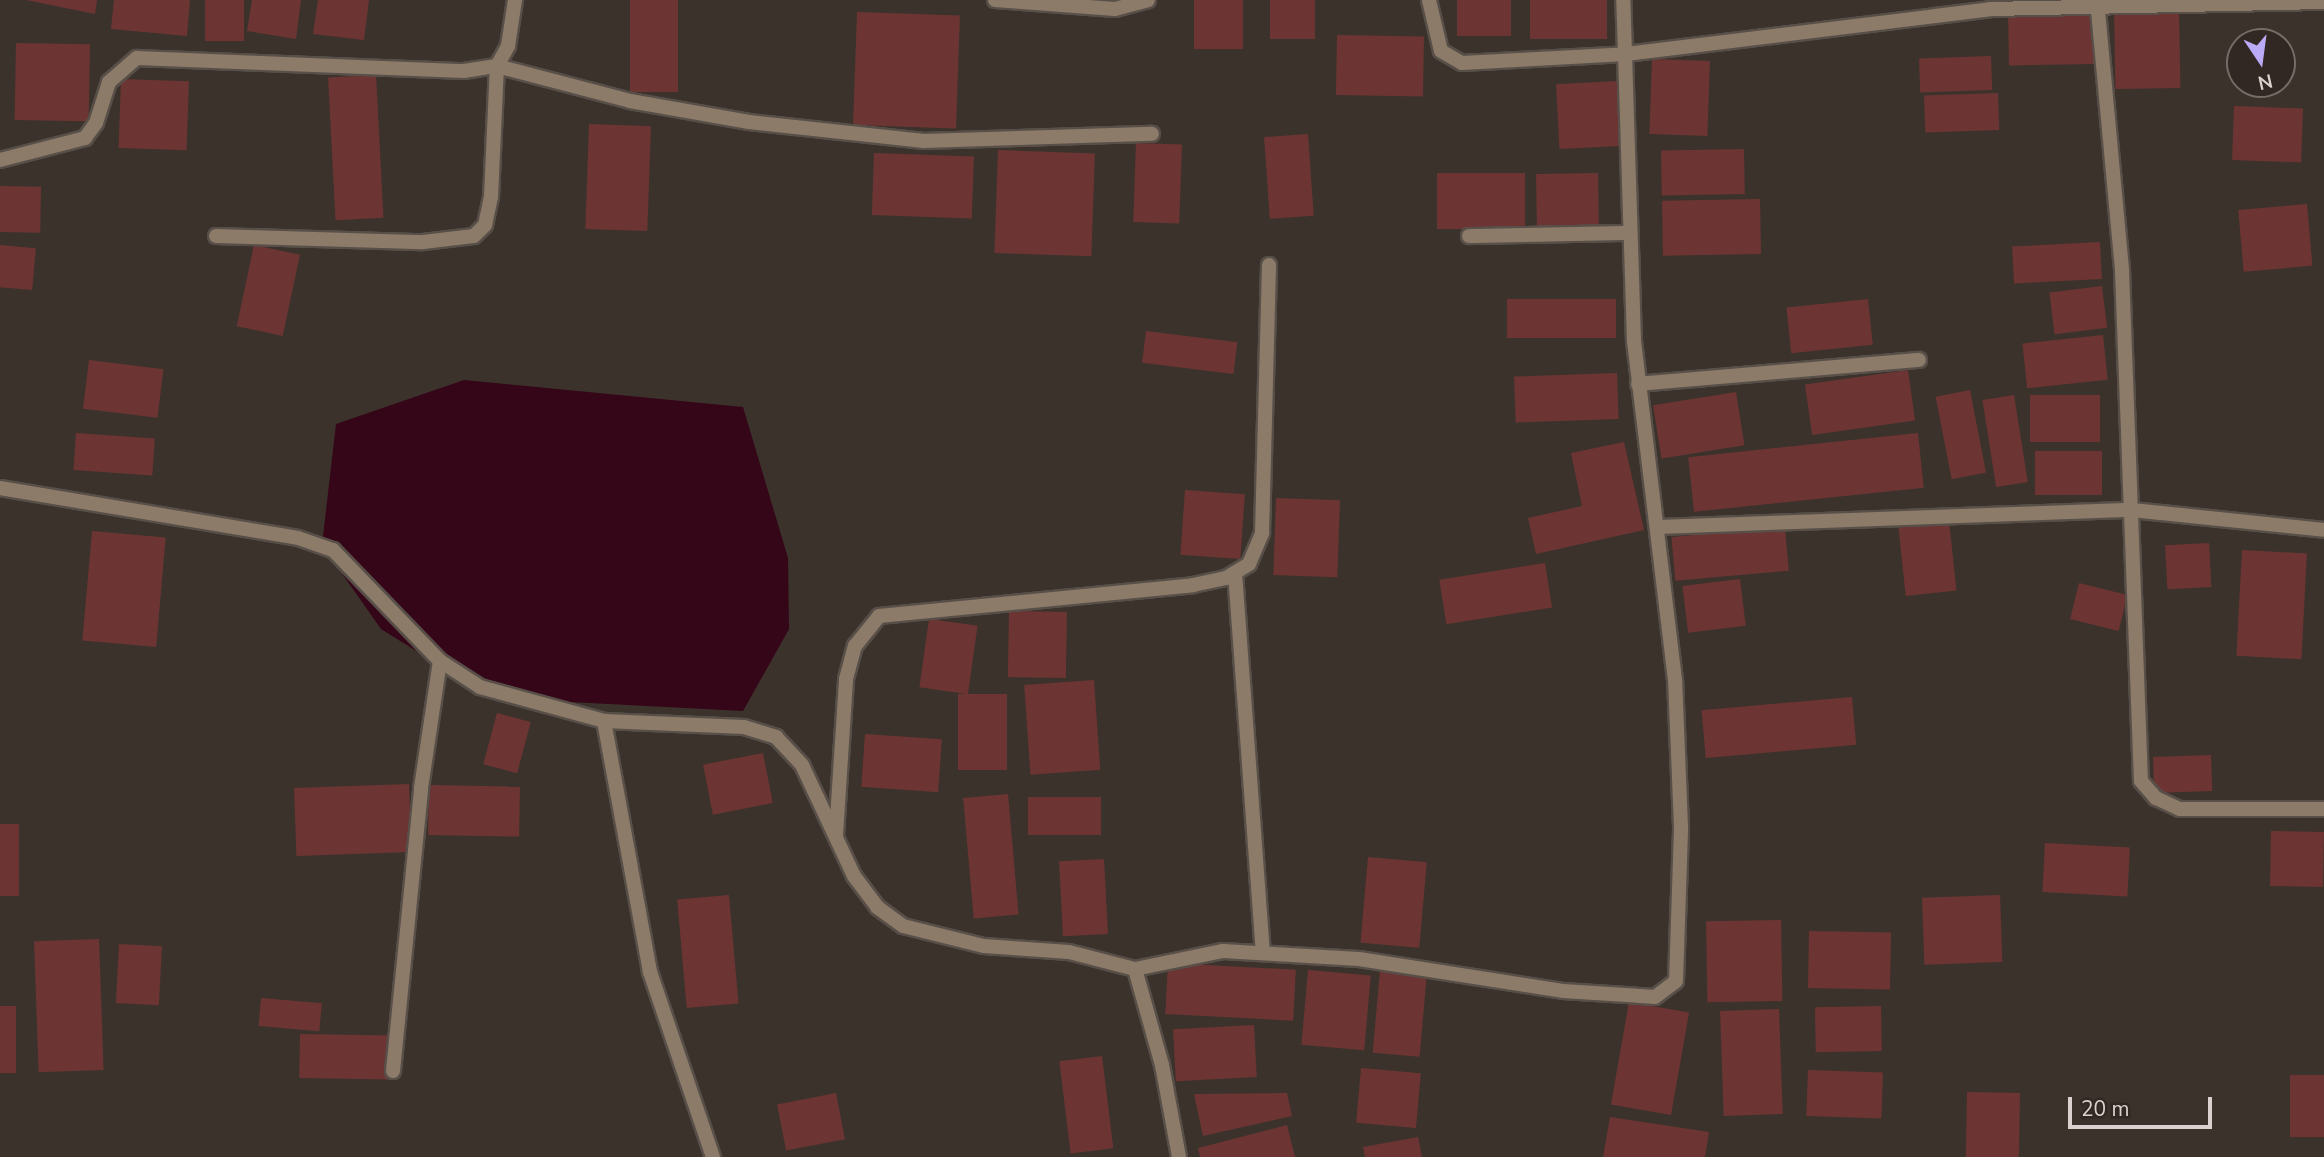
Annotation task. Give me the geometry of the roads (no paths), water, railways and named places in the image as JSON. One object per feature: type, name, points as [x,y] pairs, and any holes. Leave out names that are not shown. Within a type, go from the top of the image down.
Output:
[{"type":"street","points":[[216,236],[423,242],[474,236],[485,225],[491,197],[497,65],[508,46],[515,0]]},
{"type":"street","points":[[995,0],[1115,9],[1147,0]]},
{"type":"street","points":[[1429,0],[1441,51],[1462,63],[1626,54],[1990,9],[2098,3],[2324,2]]},
{"type":"street","points":[[0,488],[252,527],[333,550],[440,661],[480,687],[604,721],[744,727],[776,737],[802,765],[836,837],[877,907],[904,926],[984,946],[1069,953],[1135,969],[1223,951],[1264,953],[1359,959],[1563,991],[1655,997],[1670,990],[1680,960],[1681,827],[1675,680],[1658,527],[1638,384],[1629,233],[1623,0]]},
{"type":"street","points":[[2098,3],[2122,271],[2141,781],[2156,799],[2180,809],[2324,809]]},
{"type":"street","points":[[0,160],[85,138],[96,123],[109,82],[137,58],[464,71],[497,65],[630,101],[924,141],[1152,135]]},
{"type":"street","points":[[1469,236],[1629,233]]},
{"type":"street","points":[[836,837],[846,679],[855,646],[879,616],[1193,586],[1235,573],[1249,565],[1262,533],[1269,265]]},
{"type":"street","points":[[1638,384],[1919,360]]},
{"type":"street","points":[[1658,527],[2132,510],[2324,530]]},
{"type":"street","points":[[1235,573],[1264,953]]},
{"type":"street","points":[[393,1071],[421,788],[440,661]]},
{"type":"street","points":[[604,721],[650,972],[713,1157]]},
{"type":"street","points":[[1135,969],[1162,1065],[1179,1157]]}]
